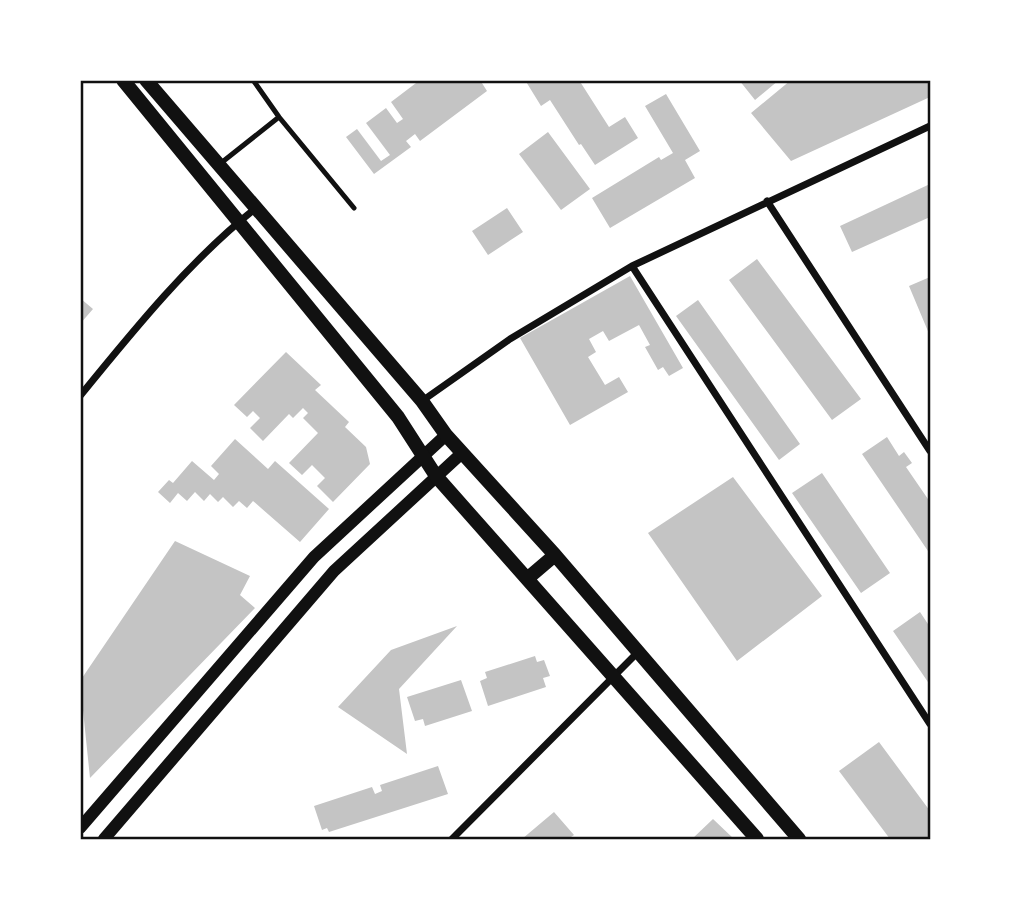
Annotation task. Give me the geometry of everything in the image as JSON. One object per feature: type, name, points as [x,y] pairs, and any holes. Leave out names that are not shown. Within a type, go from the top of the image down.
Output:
[{"type":"main road","points":[[123,80],[398,417],[436,476],[757,839]]},
{"type":"main road","points":[[146,80],[422,401],[446,435],[555,555],[799,839]]},
{"type":"main road","points":[[527,578],[555,555]]},
{"type":"street","points":[[422,401],[510,339],[632,266],[930,126]]},
{"type":"street","points":[[768,201],[930,451]]},
{"type":"street","points":[[80,396],[194,266],[256,208]]},
{"type":"street","points":[[632,266],[930,724]]},
{"type":"street","points":[[80,828],[314,557],[446,435]]},
{"type":"street","points":[[104,839],[334,570],[462,453]]},
{"type":"street","points":[[452,839],[638,652]]},
{"type":"lane","points":[[253,80],[279,117],[354,208]]},
{"type":"lane","points":[[218,164],[279,117]]},
{"type":"building","points":[[420,80],[480,80],[487,91],[420,141],[415,134],[406,141],[411,147],[374,174],[346,137],[357,129],[381,161],[390,155],[366,123],[386,108],[397,123],[403,119],[391,102]]},
{"type":"building","points":[[525,80],[579,80],[609,127],[625,117],[638,138],[595,165],[550,100],[541,106]]},
{"type":"building","points":[[739,80],[779,80],[755,100]]},
{"type":"building","points":[[791,80],[930,80],[930,97],[791,161],[751,113]]},
{"type":"building","points":[[666,94],[700,151],[685,160],[695,178],[610,228],[592,198],[659,157],[661,160],[673,153],[645,106]]},
{"type":"building","points":[[548,132],[590,189],[561,210],[519,154]]},
{"type":"building","points":[[930,184],[930,217],[852,252],[840,226]]},
{"type":"building","points":[[507,208],[523,232],[488,255],[472,231]]},
{"type":"building","points":[[757,259],[861,399],[832,420],[729,280]]},
{"type":"building","points":[[630,276],[683,368],[669,376],[663,367],[658,370],[645,347],[650,345],[639,325],[609,341],[603,331],[589,339],[596,352],[588,357],[605,385],[619,377],[628,392],[570,425],[520,338]]},
{"type":"building","points":[[930,277],[930,336],[909,286]]},
{"type":"building","points":[[80,298],[93,309],[80,324]]},
{"type":"building","points":[[698,300],[800,444],[779,460],[676,316]]},
{"type":"building","points":[[286,352],[321,385],[315,390],[349,422],[345,427],[366,447],[370,464],[333,502],[317,486],[325,478],[312,465],[302,475],[289,463],[318,433],[303,418],[308,413],[303,408],[293,418],[289,414],[263,441],[250,428],[260,418],[253,411],[247,417],[234,405]]},
{"type":"building","points":[[887,437],[899,456],[904,452],[912,463],[906,467],[930,502],[928,551],[862,454]]},
{"type":"building","points":[[235,439],[268,469],[275,461],[329,509],[300,542],[253,501],[247,508],[239,501],[233,507],[223,497],[218,502],[210,494],[204,501],[195,492],[187,501],[178,493],[170,503],[158,492],[169,480],[173,483],[192,461],[214,480],[219,474],[211,466]]},
{"type":"building","points":[[822,473],[890,573],[861,593],[792,493]]},
{"type":"building","points":[[733,477],[822,596],[737,661],[648,533]]},
{"type":"building","points":[[175,541],[250,576],[240,595],[255,608],[90,778],[80,681]]},
{"type":"building","points":[[920,612],[930,627],[930,685],[893,631]]},
{"type":"building","points":[[457,626],[399,689],[407,754],[338,707],[391,650]]},
{"type":"building","points":[[535,656],[537,662],[544,660],[550,676],[543,678],[546,687],[488,706],[480,681],[487,678],[485,672]]},
{"type":"building","points":[[461,680],[472,711],[425,726],[423,719],[415,721],[407,697]]},
{"type":"building","points":[[879,742],[930,811],[930,839],[890,839],[839,771]]},
{"type":"building","points":[[438,766],[448,794],[329,832],[327,828],[322,830],[314,806],[372,787],[375,794],[382,791],[380,785]]},
{"type":"building","points":[[554,812],[574,835],[568,839],[522,839]]},
{"type":"building","points":[[713,819],[734,839],[692,839]]}]
